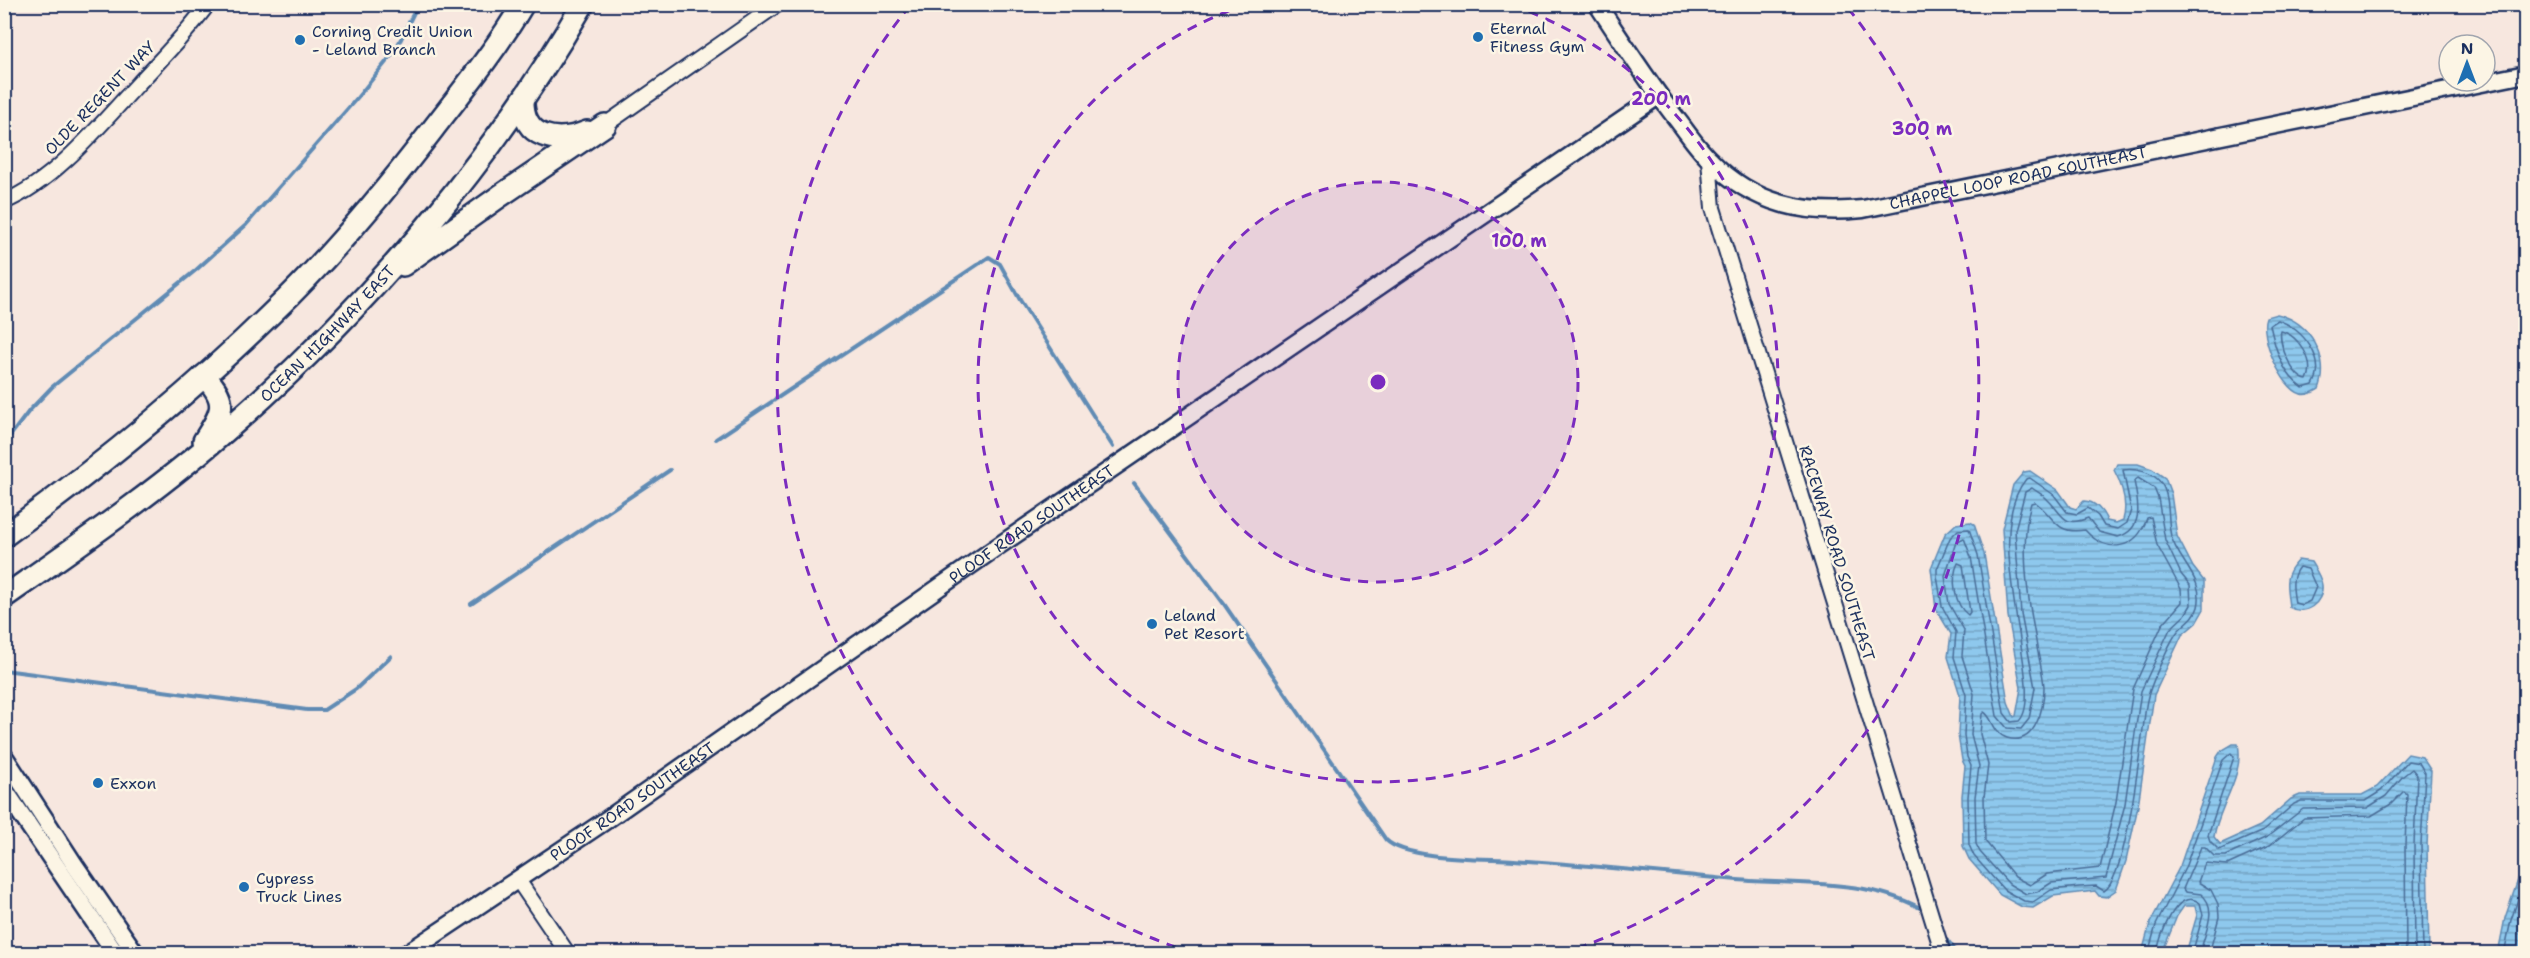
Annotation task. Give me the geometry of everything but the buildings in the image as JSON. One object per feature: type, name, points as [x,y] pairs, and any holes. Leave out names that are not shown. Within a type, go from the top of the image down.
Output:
[{"type":"highway","name":"OCEAN HIGHWAY EAST","points":[[4,597],[88,538],[192,459],[270,392],[373,287],[462,182],[523,100],[583,4]]},
{"type":"highway","points":[[4,548],[68,490],[204,376],[273,313],[351,231],[458,98],[520,7]]},
{"type":"highway","points":[[523,100],[526,123],[538,134],[567,137],[580,135],[604,125]]},
{"type":"highway","points":[[373,287],[604,125]]},
{"type":"highway","points":[[192,459],[221,412],[220,397],[216,388],[204,376]]},
{"type":"highway","points":[[4,536],[68,490]]},
{"type":"street","name":"OLDE REGENT WAY","points":[[4,202],[31,187],[67,158],[176,42],[207,4]]},
{"type":"street","points":[[604,125],[778,4]]},
{"type":"street","name":"CHAPPEL LOOP ROAD SOUTHEAST","points":[[1597,4],[1658,96],[1709,160],[1727,177],[1783,205],[1832,212],[1863,209],[2526,74]]},
{"type":"street","name":"PLOOF ROAD SOUTHEAST","points":[[406,954],[518,880],[994,549],[1658,96]]},
{"type":"street","name":"RACEWAY ROAD SOUTHEAST","points":[[1709,160],[1713,208],[1943,954]]},
{"type":"street","points":[[4,756],[136,954]]},
{"type":"street","points":[[4,789],[116,954]]},
{"type":"street","points":[[518,880],[568,954]]},
{"type":"water","points":[[2277,314],[2299,324],[2315,343],[2322,366],[2319,389],[2308,394],[2301,394],[2293,390],[2279,372],[2269,348],[2265,325],[2266,317]]},
{"type":"water","points":[[2117,464],[2138,464],[2152,469],[2165,478],[2171,494],[2177,536],[2193,567],[2204,581],[2204,609],[2196,623],[2182,635],[2154,695],[2138,806],[2126,861],[2116,890],[2106,897],[2099,896],[2095,891],[2053,896],[2033,908],[2022,907],[2000,895],[1969,859],[1963,846],[1962,796],[1965,766],[1958,735],[1960,695],[1948,657],[1951,634],[1936,609],[1931,568],[1945,534],[1956,524],[1970,522],[1974,524],[1984,554],[2008,702],[2014,717],[2016,716],[2021,688],[2008,616],[2002,529],[2013,485],[2024,472],[2030,471],[2058,490],[2070,507],[2076,509],[2084,501],[2092,503],[2101,510],[2107,521],[2116,523],[2123,520],[2125,507],[2122,488],[2114,470]]},
{"type":"water","points":[[2298,560],[2311,562],[2319,576],[2322,592],[2317,603],[2307,609],[2295,610],[2289,607],[2287,587],[2290,572]]},
{"type":"water","points":[[2233,744],[2238,744],[2238,768],[2216,825],[2214,837],[2220,844],[2260,826],[2291,799],[2300,795],[2362,795],[2377,787],[2408,754],[2422,757],[2431,771],[2427,845],[2429,953],[2186,953],[2197,915],[2195,906],[2184,906],[2177,916],[2162,953],[2142,953],[2150,923],[2180,866],[2217,757],[2221,751]]},
{"type":"water","points":[[2525,844],[2525,953],[2498,953],[2505,918],[2521,871]]},
{"type":"waterway","points":[[4,444],[29,411],[52,387],[196,270],[246,225],[395,51],[418,4]]},
{"type":"waterway","points":[[716,439],[989,257],[1000,264],[1020,300],[1113,447]]},
{"type":"waterway","points":[[471,604],[670,470]]},
{"type":"waterway","points":[[1134,483],[1224,604],[1386,840],[1396,847],[1447,857],[1542,862],[1737,880],[1854,887],[1899,898],[1920,908]]},
{"type":"waterway","points":[[4,670],[307,710],[324,710],[356,689],[391,656]]},
{"type":"waterway","points":[[1948,941],[1957,953],[1976,948],[1978,954]]},
{"type":"place","name":"Eternal Fitness Gym","points":[[1478,37]]},
{"type":"place","name":"Corning Credit Union - Leland Branch","points":[[300,40]]},
{"type":"place","name":"Leland Pet Resort","points":[[1152,624]]},
{"type":"place","name":"Exxon","points":[[98,783]]},
{"type":"place","name":"Cypress Truck Lines","points":[[244,887]]}]
